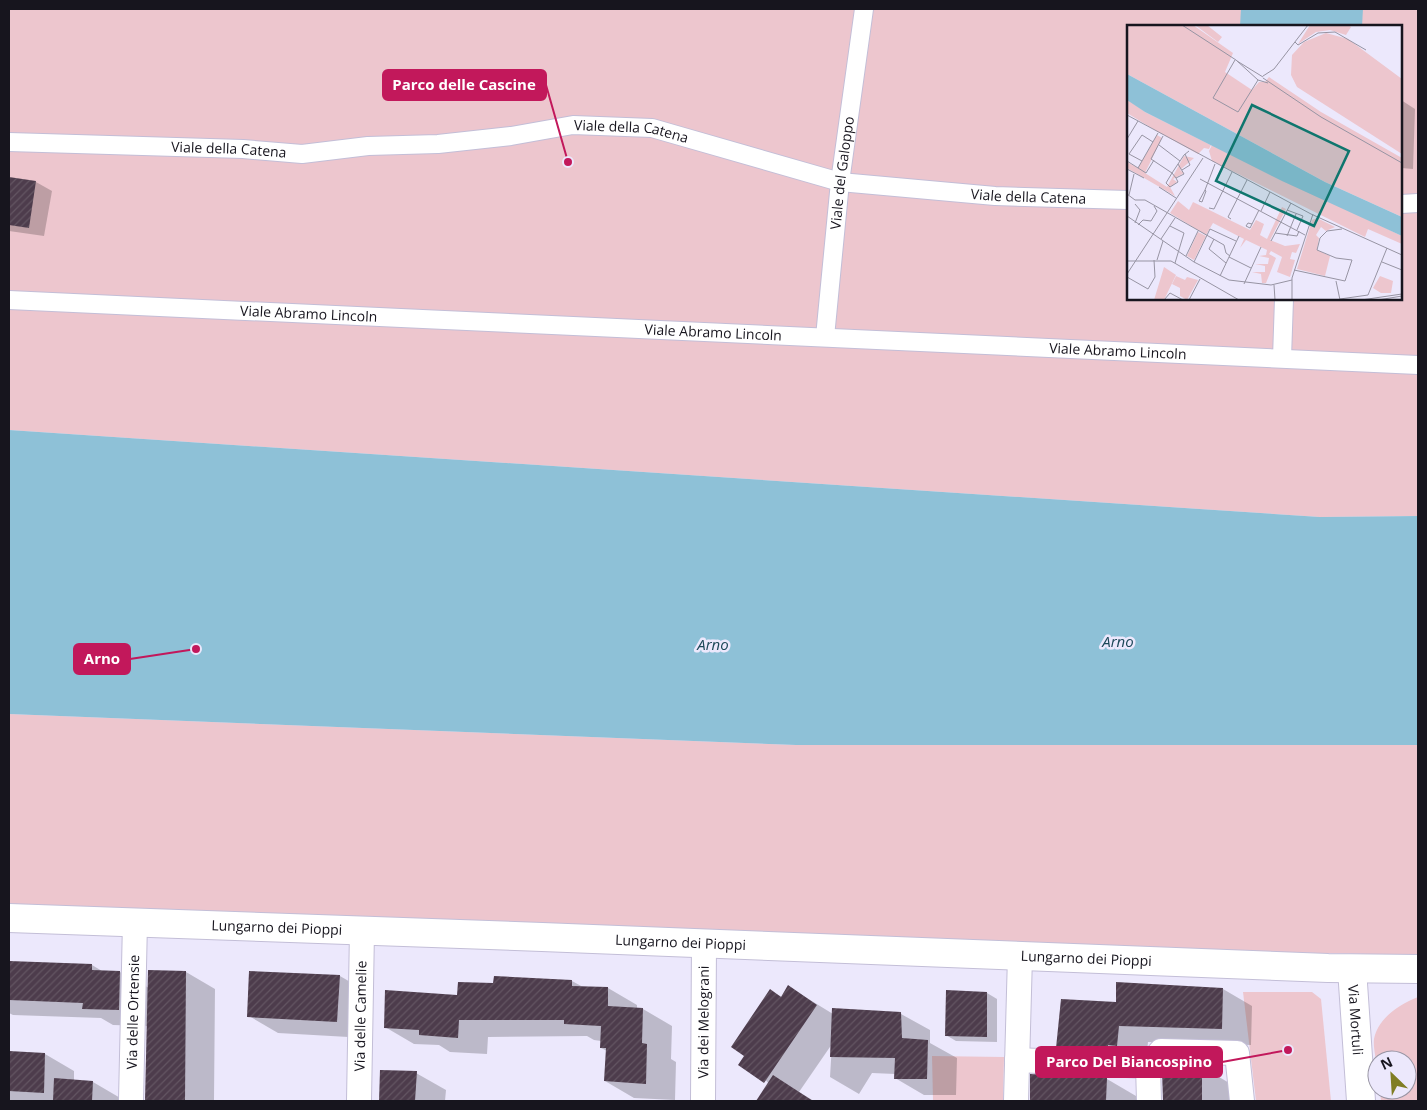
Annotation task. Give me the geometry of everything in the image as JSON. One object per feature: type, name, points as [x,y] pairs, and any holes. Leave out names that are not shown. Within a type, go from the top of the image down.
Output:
[{"type":"street","name":"Viale del Galoppo","points":[[825,337],[840,182],[864,9]]},
{"type":"street","name":"Viale della Catena","points":[[9,142],[243,149],[302,154],[368,146],[438,144],[511,136],[573,125],[652,128],[840,182],[995,196],[1127,200]]},
{"type":"street","points":[[1402,204],[1418,203]]},
{"type":"street","name":"Viale Abramo Lincoln","points":[[9,300],[1418,365]]},
{"type":"street","points":[[1282,358],[1284,300]]},
{"type":"street","name":"Lungarno dei Pioppi","points":[[9,918],[1352,969],[1418,969]]},
{"type":"street","name":"Via delle Ortensie","points":[[131,1101],[135,922]]},
{"type":"street","name":"Via delle Camelie","points":[[359,1101],[362,931]]},
{"type":"street","name":"Via dei Melograni","points":[[703,1101],[704,944]]},
{"type":"street","points":[[1016,1101],[1020,956]]},
{"type":"street","name":"Via Mortuli","points":[[1352,969],[1360,1101]]},
{"type":"street","points":[[1149,1101],[1148,1066],[1160,1051],[1237,1053],[1242,1101]]},
{"type":"street","points":[[1017,1060],[1148,1066]]},
{"type":"shaded area","points":[[9,9],[1418,9],[1418,516],[1320,517],[9,430]]},
{"type":"shaded area","points":[[9,714],[796,745],[1418,745],[1418,955],[1227,951],[9,904]]},
{"type":"shaded area","points":[[1243,992],[1312,992],[1321,999],[1331,1101],[1256,1101]]},
{"type":"shaded area","points":[[1418,997],[1418,1101],[1381,1101],[1417,1100],[1417,1050],[1374,1049],[1376,1031],[1380,1025],[1385,1018],[1404,1004]]},
{"type":"shaded area","points":[[932,1056],[1004,1057],[1003,1101],[933,1101]]},
{"type":"water","points":[[1241,9],[1363,9],[1362,25],[1240,25]]},
{"type":"water","points":[[9,430],[1320,517],[1418,516],[1418,745],[796,745],[9,714]]},
{"type":"building","points":[[9,177],[36,181],[29,228],[9,225]]},
{"type":"building","points":[[9,961],[92,964],[92,970],[120,971],[119,1010],[82,1009],[83,1003],[9,1000]]},
{"type":"building","points":[[148,970],[186,971],[185,1101],[145,1101]]},
{"type":"building","points":[[249,971],[340,975],[337,1022],[247,1017]]},
{"type":"building","points":[[494,976],[572,980],[572,986],[608,987],[608,1006],[643,1008],[642,1043],[647,1044],[646,1084],[604,1081],[606,1048],[600,1048],[601,1026],[564,1024],[564,1020],[459,1020],[458,1038],[419,1035],[419,1030],[384,1028],[385,990],[457,995],[458,982],[493,983]]},
{"type":"building","points":[[1116,982],[1223,988],[1222,1029],[1119,1026],[1117,1046],[1108,1045],[1108,1050],[1056,1048],[1061,999],[1116,1002]]},
{"type":"building","points":[[788,985],[817,1005],[764,1083],[738,1065],[744,1056],[731,1047],[770,989],[781,997]]},
{"type":"building","points":[[946,990],[987,992],[987,1037],[945,1036]]},
{"type":"building","points":[[832,1008],[901,1012],[902,1038],[928,1040],[927,1079],[894,1079],[895,1058],[830,1057]]},
{"type":"building","points":[[9,1051],[45,1053],[44,1093],[9,1091]]},
{"type":"building","points":[[1167,1066],[1202,1066],[1202,1101],[1163,1101],[1162,1071]]},
{"type":"building","points":[[380,1070],[417,1071],[415,1101],[379,1101]]},
{"type":"building","points":[[1030,1074],[1107,1078],[1106,1101],[1030,1101]]},
{"type":"building","points":[[773,1075],[813,1101],[756,1101]]},
{"type":"building","points":[[54,1078],[93,1081],[92,1101],[53,1101]]},
{"type":"place","name":"Parco delle Cascine","points":[[568,162]]},
{"type":"place","name":"Arno","points":[[196,649]]},
{"type":"place","name":"Parco Del Biancospino","points":[[1288,1050]]}]
